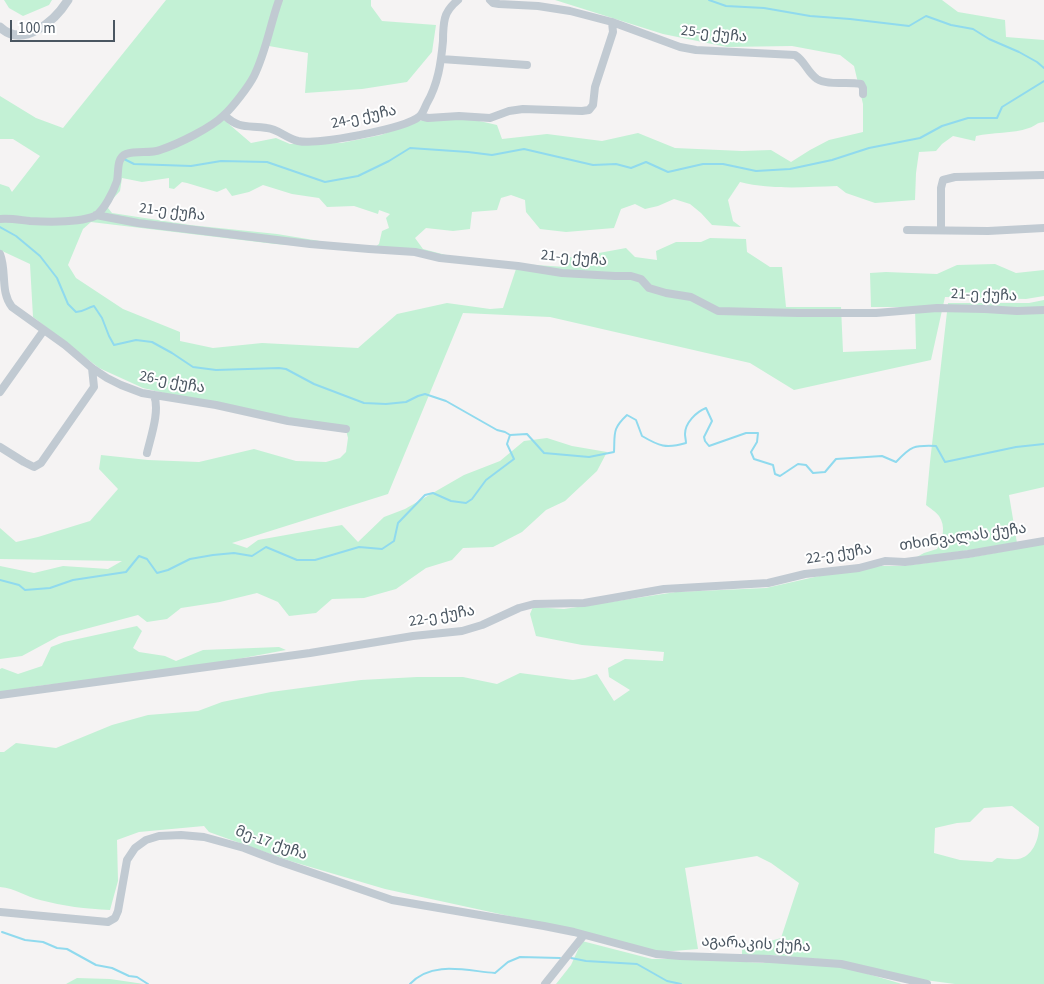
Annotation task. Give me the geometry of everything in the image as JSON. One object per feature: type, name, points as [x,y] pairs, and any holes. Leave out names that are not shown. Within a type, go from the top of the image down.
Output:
[{"type":"street","points":[[0,27],[12,34],[31,33],[52,19],[68,0]]},
{"type":"street","points":[[0,219],[54,221],[77,220],[96,215],[103,209],[113,189],[121,157],[126,154],[163,149],[182,141],[224,115],[254,77],[279,0]]},
{"type":"street","name":"24-ე ქუჩა","points":[[224,115],[242,126],[274,129],[287,137],[299,141],[340,138],[379,132],[408,122],[420,116],[436,84],[441,59],[445,17],[458,0]]},
{"type":"street","name":"25-ე ქუჩა","points":[[490,0],[498,4],[570,10],[612,22],[680,47],[696,50],[795,55],[800,58],[809,73],[819,80],[833,83],[853,82],[861,84],[863,94]]},
{"type":"street","points":[[420,116],[428,118],[459,116],[490,118],[509,111],[589,110],[593,105],[595,87],[613,32],[612,22]]},
{"type":"street","points":[[441,59],[527,65]]},
{"type":"street","points":[[941,230],[942,180],[955,177],[1044,175]]},
{"type":"street","name":"21-ე ქუჩა","points":[[96,215],[138,223],[369,250],[415,252],[440,258],[518,266],[562,273],[631,276],[641,279],[649,288],[691,297],[718,310],[798,313],[876,312],[937,308],[1017,311],[1044,310]]},
{"type":"street","points":[[907,230],[988,231],[1044,228]]},
{"type":"street","name":"26-ე ქუჩა","points":[[0,254],[2,260],[3,291],[8,303],[66,344],[92,368],[107,378],[142,393],[216,405],[288,421],[346,429]]},
{"type":"street","points":[[0,392],[44,330]]},
{"type":"street","points":[[0,447],[34,467],[41,463],[94,387],[92,368]]},
{"type":"street","points":[[147,452],[156,412],[154,395]]},
{"type":"street","name":"თხინვალას ქუჩა","points":[[885,561],[905,562],[1044,541]]},
{"type":"street","name":"22-ე ქუჩა","points":[[0,695],[310,653],[413,636],[462,631],[519,608],[534,604],[584,602],[664,589],[768,583],[806,574],[859,568],[885,561]]},
{"type":"street","name":"მე-17 ქუჩა","points":[[0,912],[108,922],[115,918],[118,911],[127,860],[135,848],[146,840],[159,836],[181,835],[204,837],[244,848],[392,900],[544,926],[584,935]]},
{"type":"street","points":[[546,984],[584,935]]},
{"type":"street","name":"აგარაკის ქუჩა","points":[[584,935],[656,954],[840,964],[927,984]]},
{"type":"green space","points":[[4,0],[52,0],[49,5],[23,16],[9,8]]},
{"type":"green space","points":[[166,0],[371,0],[371,6],[382,21],[436,25],[432,52],[407,82],[362,89],[305,93],[308,53],[269,46],[256,79],[223,119],[251,143],[276,138],[290,144],[341,143],[381,135],[414,122],[434,118],[462,117],[497,125],[502,139],[547,134],[602,141],[638,133],[675,148],[742,151],[771,150],[791,162],[829,140],[863,132],[863,104],[854,66],[840,55],[792,46],[727,47],[663,34],[555,0],[942,0],[958,12],[1005,20],[1006,37],[1044,40],[1044,122],[1023,130],[976,136],[975,141],[953,136],[936,151],[919,152],[915,200],[875,203],[846,193],[837,186],[776,187],[740,182],[728,200],[733,221],[741,227],[712,225],[690,204],[674,199],[645,209],[635,204],[621,209],[614,228],[566,232],[540,229],[526,212],[525,200],[511,195],[501,198],[497,210],[472,212],[470,229],[453,231],[426,228],[415,238],[423,249],[465,260],[565,267],[567,257],[577,257],[626,248],[635,257],[657,260],[656,251],[676,242],[701,242],[710,238],[746,239],[747,252],[770,267],[782,267],[786,307],[841,307],[843,352],[916,349],[915,307],[871,307],[870,273],[937,274],[957,265],[995,264],[1016,273],[1044,270],[1044,296],[1026,299],[945,297],[931,360],[794,390],[750,363],[550,317],[463,313],[388,494],[232,543],[247,548],[258,540],[342,525],[358,542],[384,517],[405,509],[464,475],[500,461],[524,441],[547,438],[572,446],[607,452],[597,471],[565,501],[546,510],[522,532],[493,547],[463,548],[452,560],[426,568],[396,589],[364,598],[332,599],[316,613],[289,616],[278,602],[257,593],[220,602],[181,608],[167,619],[147,622],[138,615],[59,636],[22,656],[0,659],[0,566],[34,573],[63,566],[108,569],[122,561],[0,559],[0,528],[16,542],[90,521],[118,489],[99,469],[101,455],[148,460],[199,462],[254,449],[296,461],[326,462],[340,458],[346,452],[348,438],[345,426],[235,410],[143,388],[99,368],[33,317],[30,264],[0,250],[0,184],[9,187],[12,192],[40,156],[13,139],[0,139],[0,96],[36,118],[63,128]],"holes":[[[122,178],[142,182],[169,178],[169,188],[174,189],[182,182],[217,192],[226,188],[232,196],[249,192],[263,185],[292,194],[319,198],[327,207],[354,206],[378,214],[379,210],[390,214],[386,218],[389,228],[382,231],[379,244],[375,247],[190,225],[112,213],[108,208],[110,202],[120,191]],[[91,222],[275,244],[413,254],[516,269],[503,308],[490,309],[447,303],[397,314],[358,348],[262,343],[213,348],[180,341],[180,332],[123,309],[76,278],[68,265],[83,229]]]},
{"type":"green space","points":[[1044,300],[1044,487],[1009,495],[1017,543],[915,558],[937,549],[943,532],[939,516],[926,505],[948,303],[1029,303]]},
{"type":"green space","points":[[1044,544],[1044,984],[955,984],[902,977],[843,961],[769,955],[742,956],[742,949],[781,938],[799,883],[771,863],[757,856],[685,868],[698,949],[661,952],[564,928],[385,889],[290,861],[209,832],[204,826],[139,832],[117,840],[118,881],[110,910],[57,904],[0,887],[0,752],[4,752],[16,743],[56,748],[112,725],[148,715],[198,711],[222,702],[271,692],[361,680],[463,677],[497,684],[520,673],[573,680],[597,674],[614,701],[630,690],[609,677],[608,668],[625,659],[663,661],[664,652],[582,645],[536,636],[530,614],[533,607],[564,609],[676,592],[766,588],[828,574],[881,566],[902,566],[967,558]],"holes":[[[1012,806],[1039,827],[1034,847],[1023,858],[997,858],[992,862],[960,860],[934,853],[935,828],[970,822],[984,808]]]},
{"type":"green space","points":[[137,626],[142,631],[133,648],[139,652],[165,656],[176,661],[203,650],[279,647],[286,650],[211,664],[0,692],[0,669],[2,668],[18,674],[42,666],[51,647],[64,642]]},
{"type":"green space","points":[[582,941],[652,959],[697,959],[763,963],[769,961],[841,966],[902,984],[556,984],[571,965]]},
{"type":"green space","points":[[77,978],[110,979],[144,984],[66,984]]},
{"type":"waterway","points":[[709,0],[726,6],[764,8],[810,16],[909,26],[926,16],[951,25],[973,29],[989,39],[1019,52],[1044,68]]},
{"type":"waterway","points":[[124,159],[134,164],[191,166],[221,161],[267,162],[325,182],[358,176],[410,148],[492,155],[524,149],[593,165],[616,164],[631,168],[646,162],[668,172],[703,164],[723,164],[756,171],[790,169],[832,160],[869,148],[920,138],[942,126],[968,118],[997,118],[1002,107],[1044,81]]},
{"type":"waterway","points":[[0,227],[16,236],[40,256],[57,278],[68,304],[76,312],[94,306],[102,318],[114,345],[136,340],[152,342],[193,367],[216,370],[286,369],[314,384],[364,403],[386,404],[406,402],[425,394],[446,401],[497,430],[510,435]]},
{"type":"waterway","points":[[0,580],[19,585],[25,590],[50,588],[73,580],[126,572],[139,556],[147,559],[157,573],[168,570],[190,559],[234,553],[252,556],[266,547],[297,560],[315,560],[359,547],[382,549],[394,541],[398,523],[425,495],[433,493],[451,501],[466,503],[472,499],[486,480],[514,459],[507,444],[510,435],[527,434],[544,453],[589,457],[614,452],[617,428],[627,415],[636,420],[642,436],[663,446],[673,446],[686,443],[685,430],[689,422],[698,412],[706,408],[712,421],[704,437],[709,446],[746,433],[758,433],[757,442],[751,452],[754,459],[773,465],[775,474],[780,476],[798,464],[806,465],[813,473],[825,472],[836,459],[882,456],[896,462],[909,450],[918,446],[936,446],[945,462],[1016,447],[1044,444]]},
{"type":"waterway","points":[[2,932],[25,940],[43,942],[57,948],[67,949],[96,965],[112,968],[129,976],[137,977],[148,984]]},
{"type":"waterway","points":[[410,984],[419,977],[439,969],[462,969],[495,973],[508,962],[520,957],[560,958]]},
{"type":"waterway","points":[[571,958],[586,961],[637,964],[667,981],[681,984]]}]
